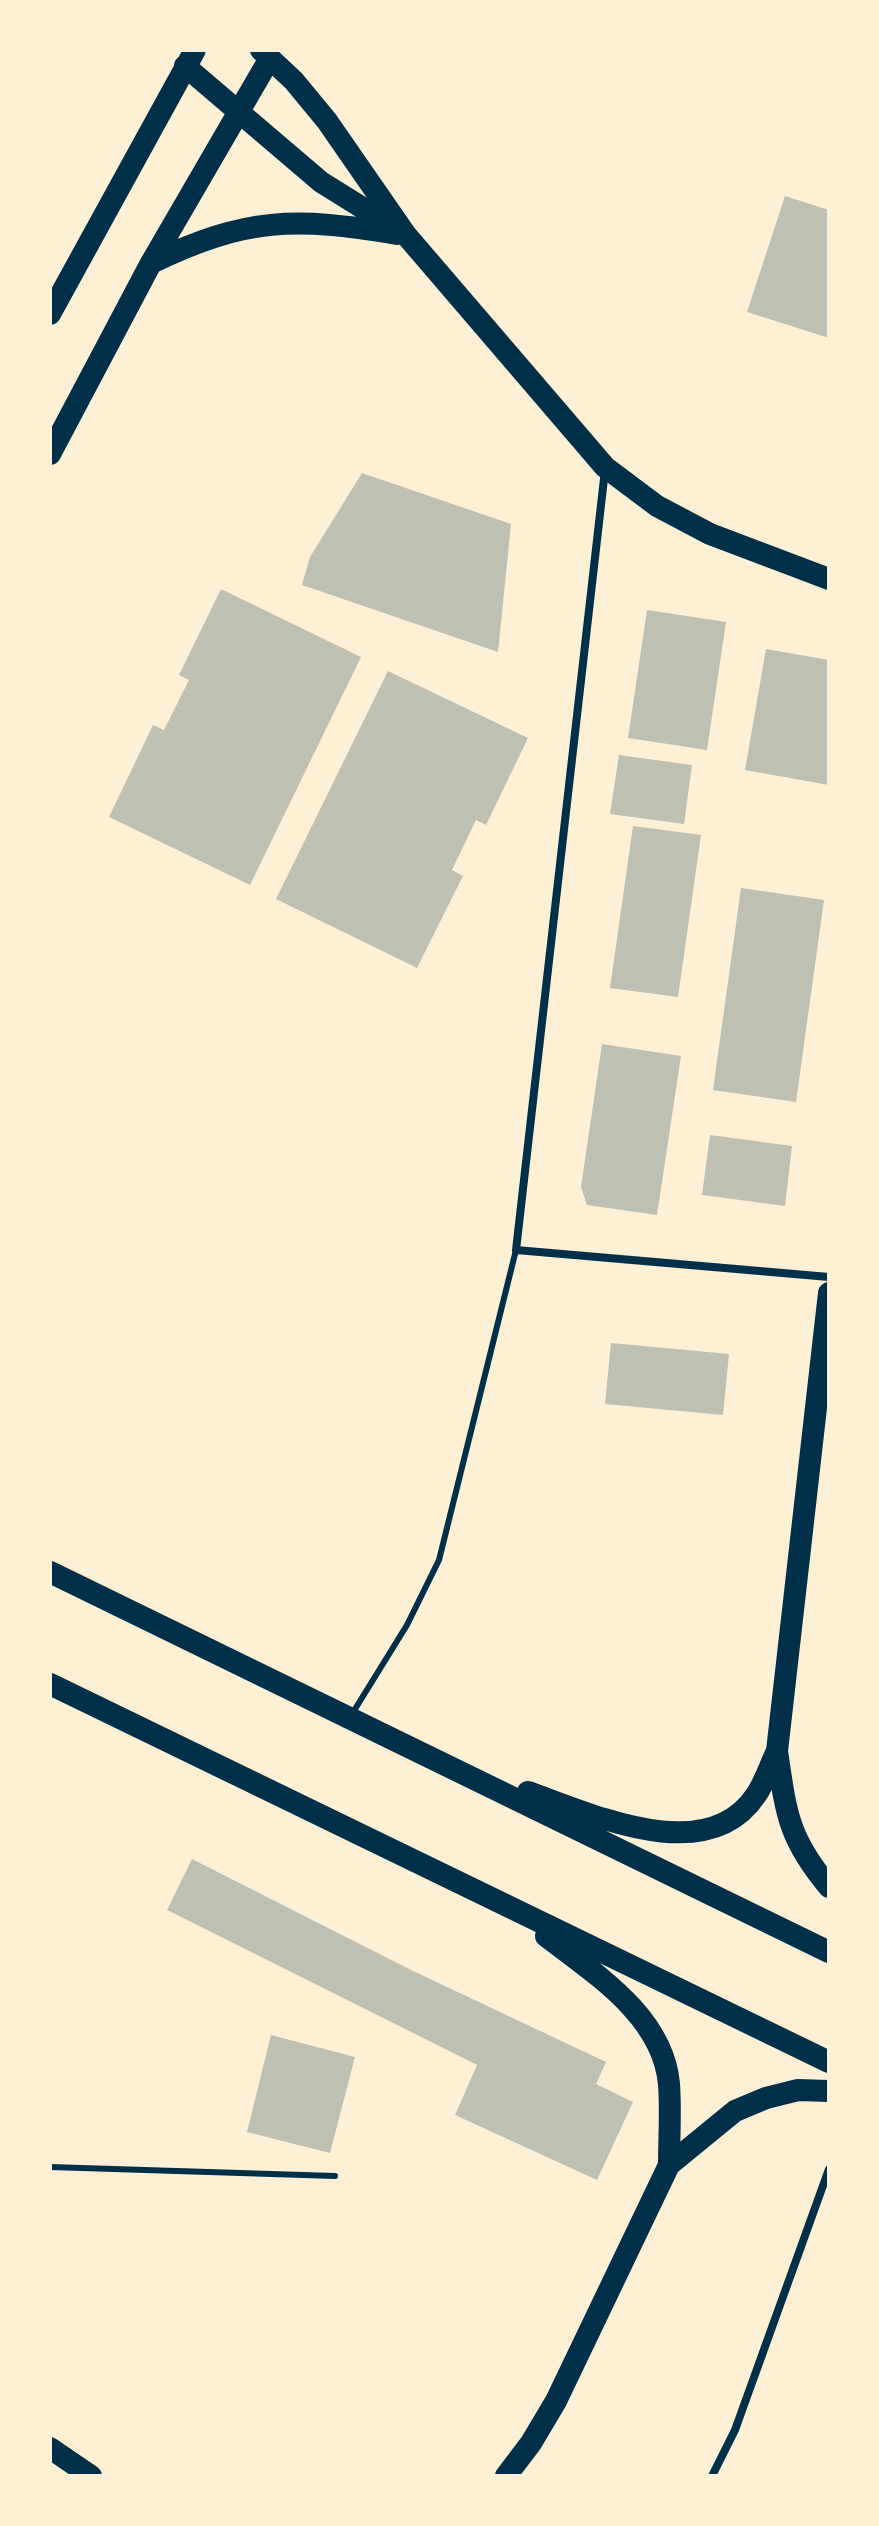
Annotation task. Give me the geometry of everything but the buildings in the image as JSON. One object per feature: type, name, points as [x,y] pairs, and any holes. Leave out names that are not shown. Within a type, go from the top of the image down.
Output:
[{"type":"highway","points":[[50,454],[266,54],[327,121],[406,235],[605,467],[657,506],[710,534],[829,579]]},
{"type":"highway","points":[[50,314],[190,58],[237,112],[321,182],[406,235]]},
{"type":"highway","points":[[151,263],[203,238],[259,224],[322,223],[406,235]]},
{"type":"highway","points":[[829,1293],[777,1751],[787,1815],[803,1857],[829,1887]]},
{"type":"highway","points":[[50,1572],[829,1952]]},
{"type":"highway","points":[[50,1684],[829,2062]]},
{"type":"highway","points":[[439,1761],[627,1827],[686,1832],[726,1821],[755,1797],[777,1751]]},
{"type":"highway","points":[[511,1909],[614,1989],[639,2015],[660,2052],[669,2083],[669,2165]]},
{"type":"highway","points":[[506,2476],[531,2443],[556,2401],[669,2165],[735,2111],[766,2098],[798,2090],[829,2091]]},
{"type":"highway","points":[[50,2448],[91,2476]]},
{"type":"street","points":[[605,467],[516,1250],[829,1277]]},
{"type":"street","points":[[712,2476],[735,2430],[829,2169]]},
{"type":"lane","points":[[350,1717],[407,1625],[439,1560],[516,1250]]},
{"type":"lane","points":[[50,2167],[335,2176]]}]
